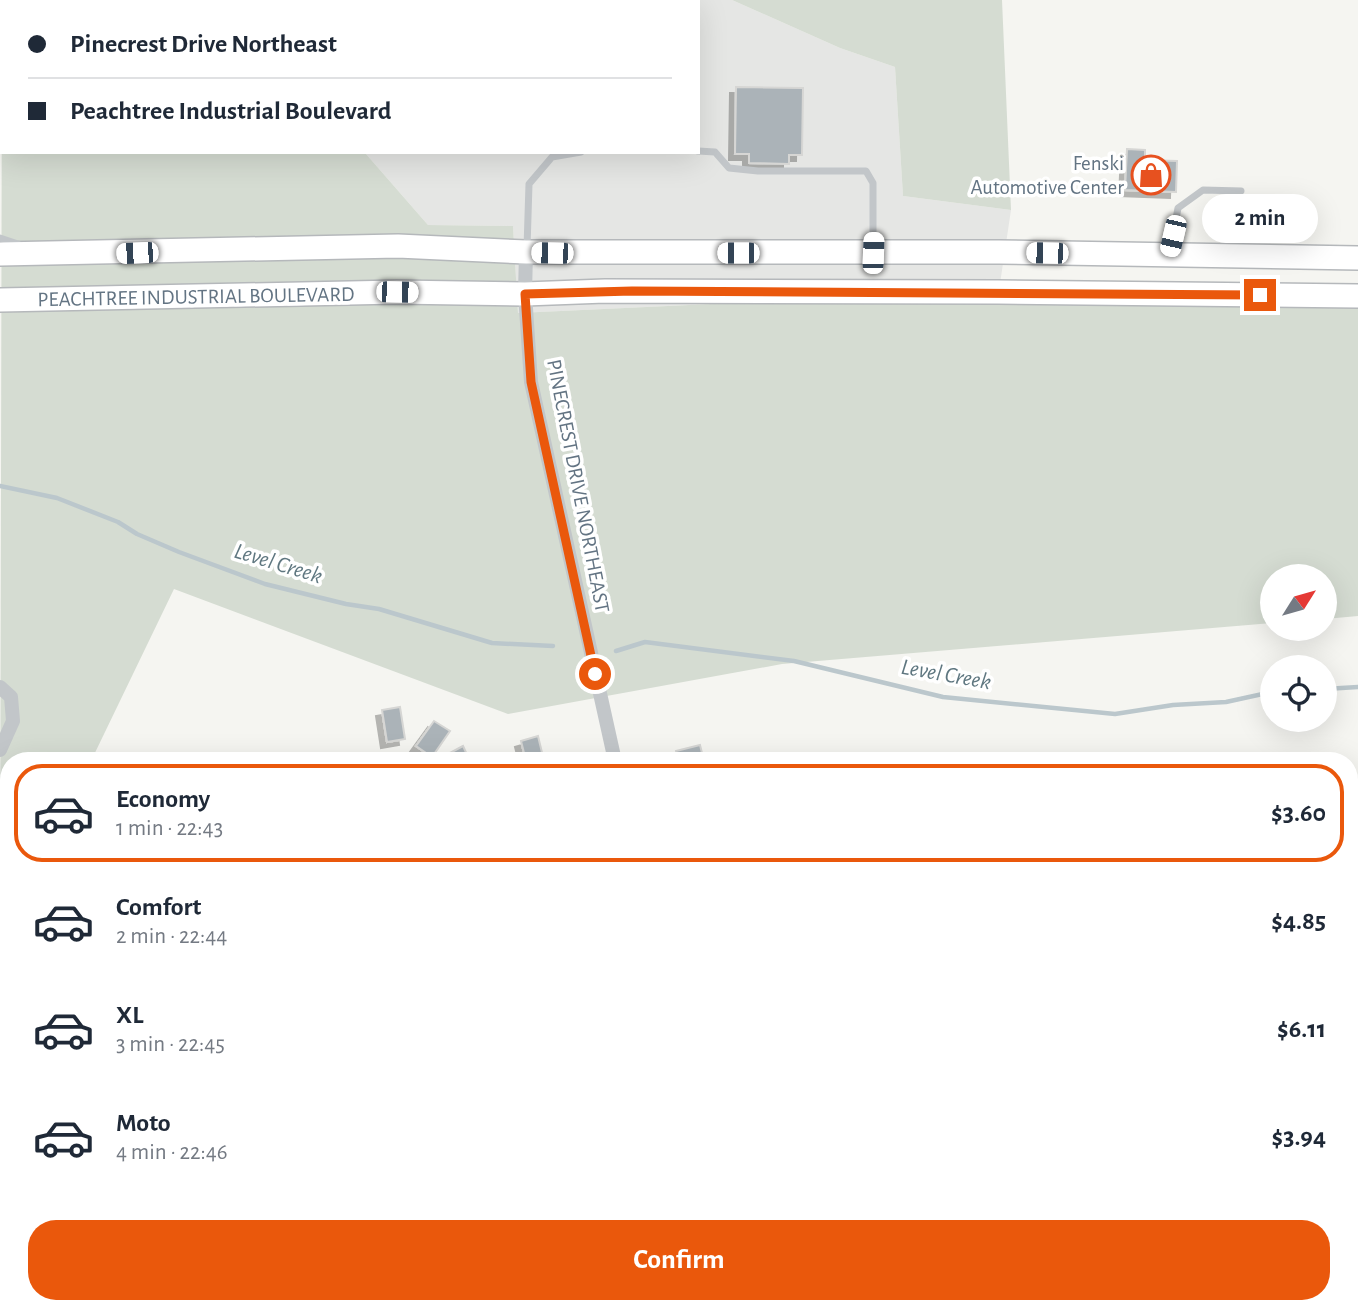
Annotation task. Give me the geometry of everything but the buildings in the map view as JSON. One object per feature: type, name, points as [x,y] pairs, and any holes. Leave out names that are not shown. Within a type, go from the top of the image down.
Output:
[{"type":"highway","points":[[0,254],[398,246],[526,252],[1358,258]]},
{"type":"highway","name":"PEACHTREE INDUSTRIAL BOULEVARD","points":[[0,300],[397,292],[525,294],[606,291],[1358,296]]},
{"type":"street","name":"PINECREST DRIVE NORTHEAST","points":[[526,252],[525,294],[531,382],[613,752]]},
{"type":"street","points":[[0,687],[11,697],[13,721],[0,750]]},
{"type":"lane","points":[[700,151],[715,152],[729,168],[758,171],[866,172],[873,183],[873,253]]},
{"type":"lane","points":[[526,252],[529,184],[552,157],[569,154]]},
{"type":"lane","points":[[1169,255],[1178,208],[1203,190],[1241,191]]},
{"type":"lane","points":[[0,238],[45,254]]},
{"type":"shaded area","points":[[700,0],[732,0],[840,48],[895,67],[903,196],[1011,210],[998,297],[773,301],[518,313],[513,226],[428,225],[366,154],[700,154]]},
{"type":"shaded area","points":[[732,0],[1002,0],[1011,210],[903,196],[895,67],[840,48]]},
{"type":"shaded area","points":[[2,154],[366,154],[428,225],[513,226],[518,313],[773,301],[1358,307],[1358,616],[1337,618],[1337,564],[1260,564],[1260,624],[782,664],[508,714],[174,589],[95,752],[0,752]]},
{"type":"waterway","name":"Level Creek","points":[[0,486],[57,498],[118,522],[137,534],[179,552],[265,584],[346,604],[379,609],[492,643],[553,646]]},
{"type":"waterway","name":"Level Creek","points":[[616,651],[645,642],[794,661],[943,697],[1115,714],[1173,705],[1226,702],[1260,695]]},
{"type":"waterway","name":"Level Creek","points":[[1337,688],[1358,687]]},
{"type":"place","name":"Fenski Automotive Center","points":[[1151,175]]},
{"type":"route","points":[[595,674],[531,382],[525,294],[632,291],[1260,295]]}]
